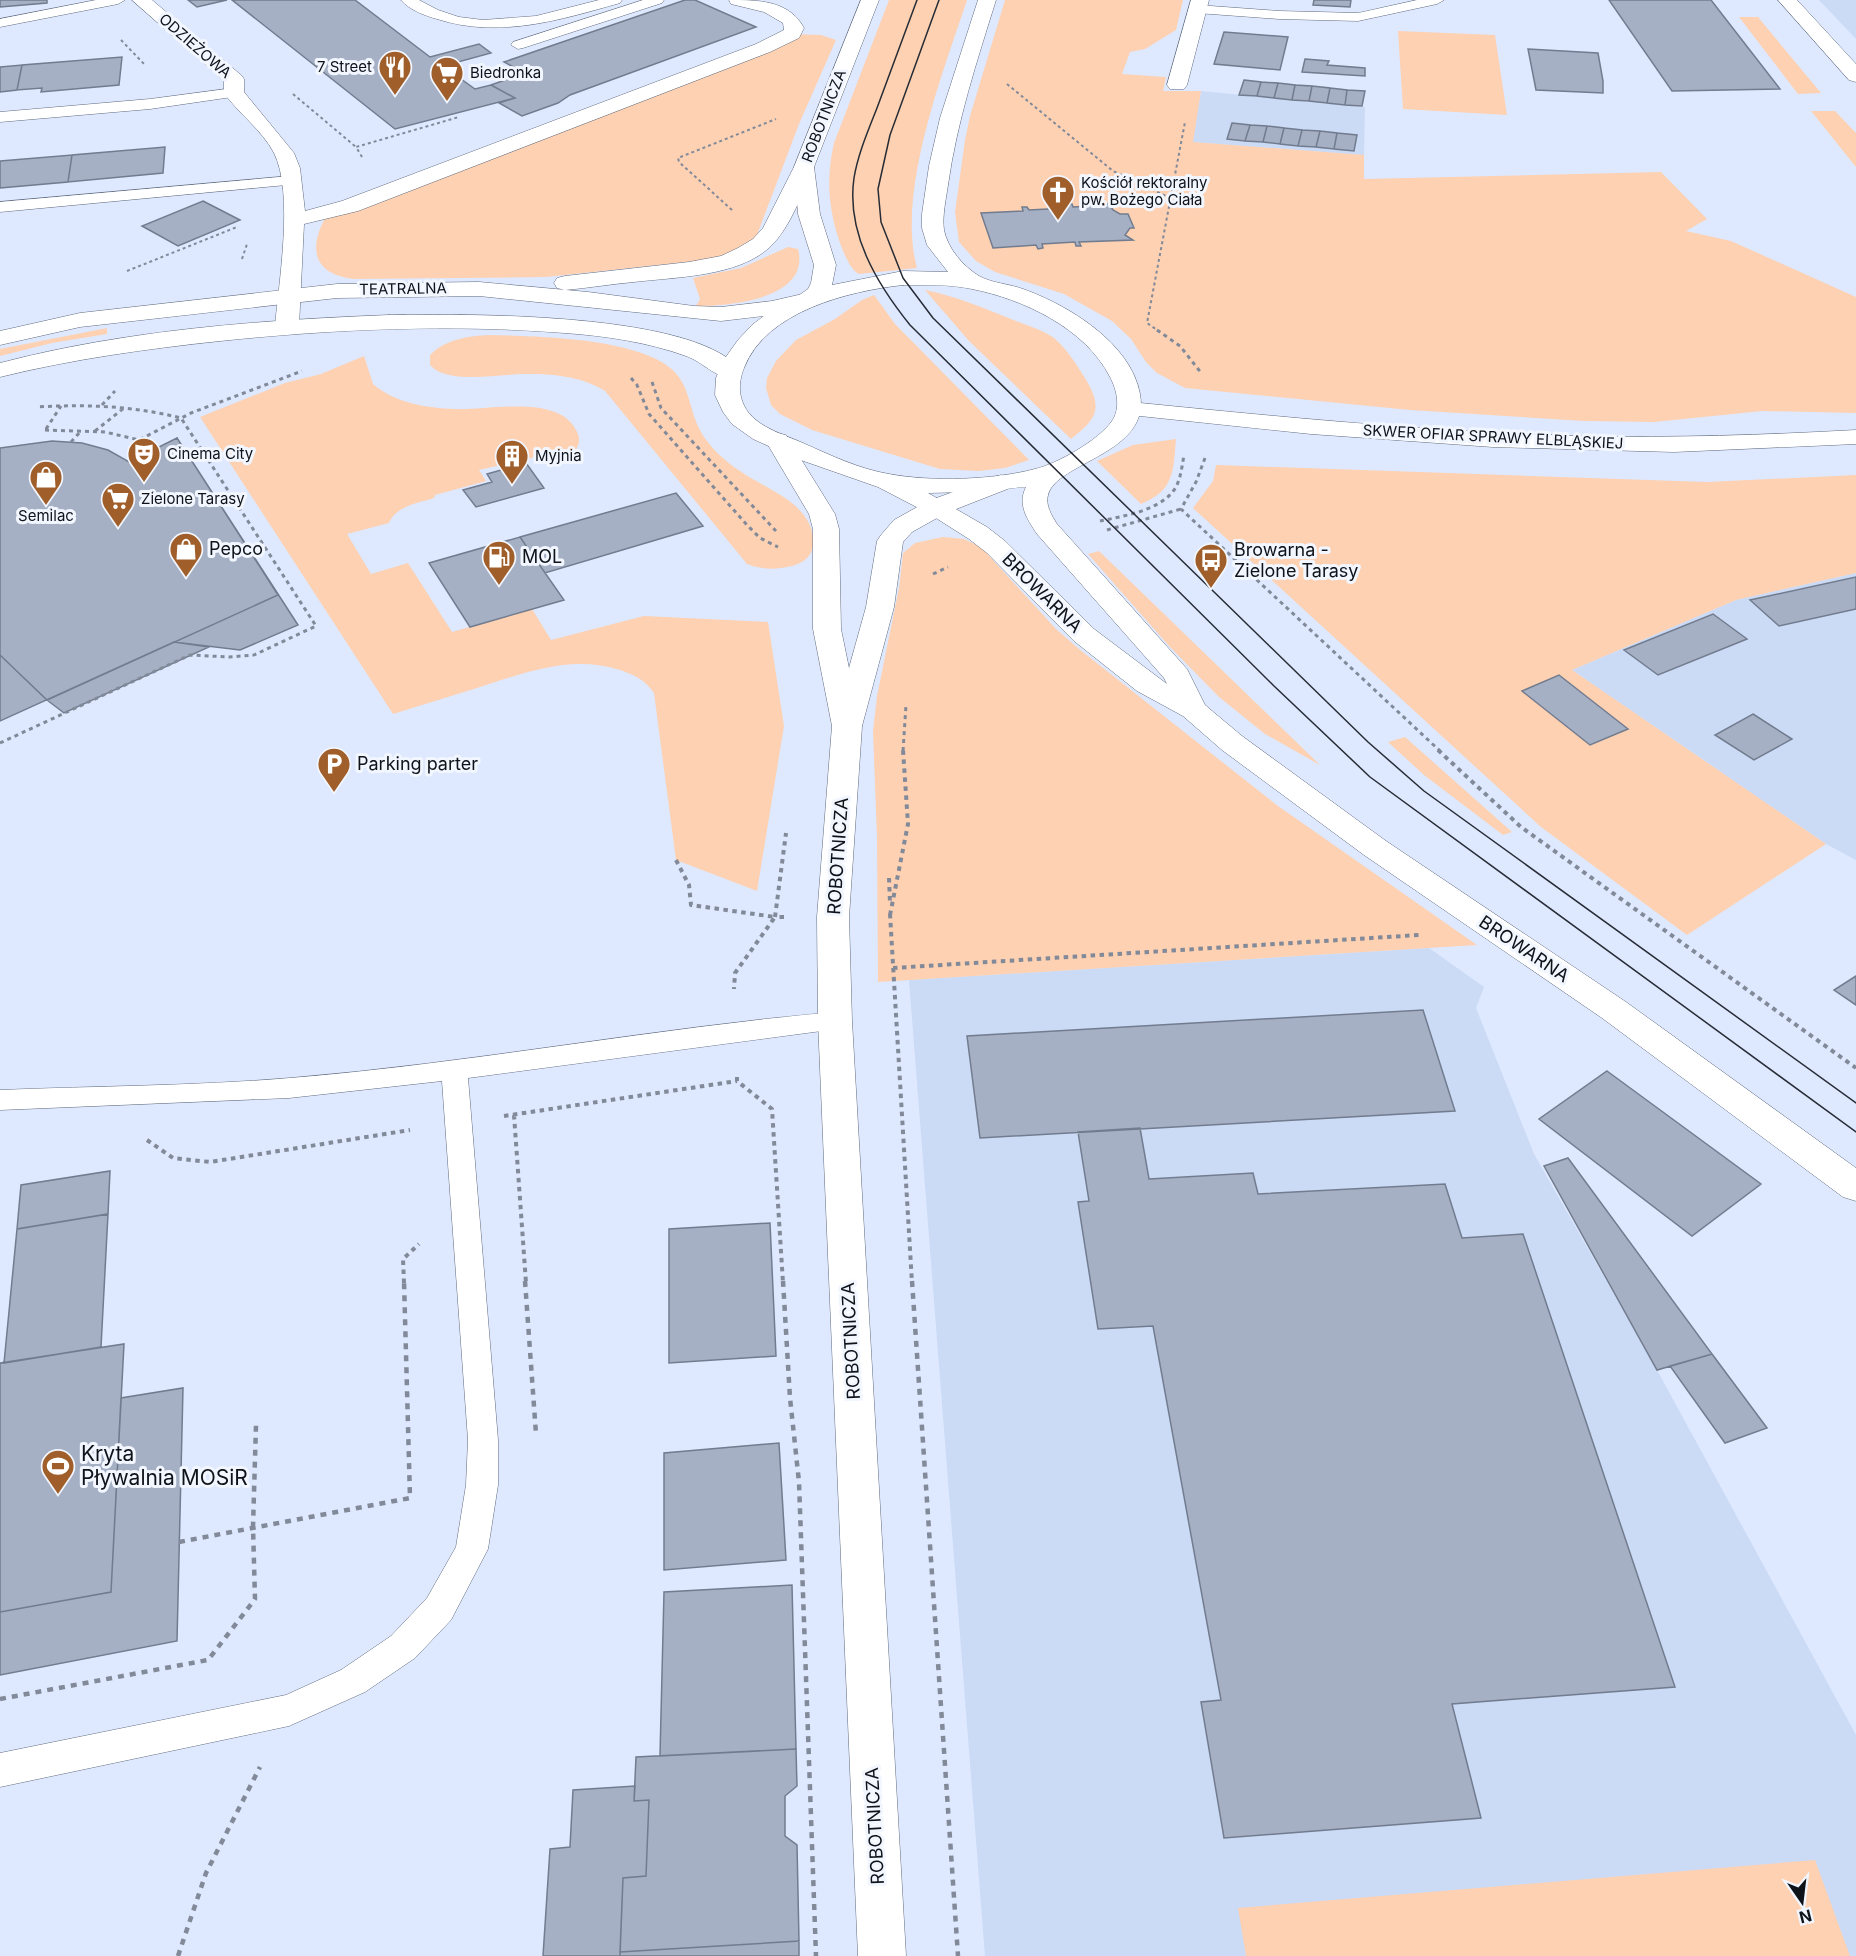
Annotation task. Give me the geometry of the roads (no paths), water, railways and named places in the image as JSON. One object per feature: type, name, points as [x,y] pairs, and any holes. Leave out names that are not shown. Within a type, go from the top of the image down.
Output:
[{"type":"street","name":"ODZIEŻOWA","points":[[141,0],[234,79],[234,93],[285,154],[291,181],[294,219],[287,326]]},
{"type":"street","points":[[294,219],[328,213],[350,206],[763,48],[792,34],[795,28],[793,21],[786,15],[738,0]]},
{"type":"street","name":"ROBOTNICZA","points":[[807,300],[817,293],[822,283],[825,265],[808,214],[804,167],[870,0]]},
{"type":"street","points":[[973,282],[946,258],[933,227],[939,166],[945,135],[987,0]]},
{"type":"street","points":[[1787,0],[1856,76]]},
{"type":"street","points":[[1177,85],[1199,4]]},
{"type":"street","points":[[479,289],[674,271],[734,258],[756,248],[768,238],[804,167]]},
{"type":"street","points":[[922,278],[973,282],[1038,305],[1068,319],[1089,334],[1120,369],[1129,392],[1130,409],[1121,427],[1107,439],[1049,473],[1001,483],[934,484],[887,482],[825,462],[744,423],[734,412],[726,391],[730,372],[743,348],[788,310],[807,300],[878,280],[922,278]]},
{"type":"street","name":"TEATRALNA","points":[[0,338],[80,320],[288,294],[346,290],[479,289],[588,299],[694,313],[745,312],[807,300]]},
{"type":"street","name":"TEATRALNA","points":[[0,370],[96,350],[287,326],[460,321],[590,328],[661,341],[695,351],[730,372]]},
{"type":"street","name":"SKWER OFIAR SPRAWY ELBLĄSKIEJ","points":[[1130,409],[1362,430],[1555,443],[1632,445],[1770,443],[1856,437]]},
{"type":"street","name":"ROBOTNICZA","points":[[777,440],[822,514],[828,537],[827,629],[847,726]]},
{"type":"street","name":"BROWARNA","points":[[1049,473],[1035,488],[1033,499],[1035,509],[1050,534],[1177,675],[1193,710]]},
{"type":"street","name":"BROWARNA","points":[[887,482],[937,507],[996,547],[1084,635],[1147,685],[1193,710],[1232,743],[1375,848],[1614,1010],[1856,1187]]},
{"type":"street","name":"ROBOTNICZA","points":[[882,1956],[835,1021],[833,917],[847,726],[880,607],[890,541],[903,526],[937,507],[1001,483]]},
{"type":"lane","points":[[0,23],[118,0]]},
{"type":"lane","points":[[408,0],[424,11],[445,19],[506,24],[546,19],[615,0]]},
{"type":"lane","points":[[518,45],[657,0]]},
{"type":"lane","points":[[1199,4],[1279,15],[1358,17],[1437,0]]},
{"type":"lane","points":[[0,117],[150,104],[234,93]]},
{"type":"lane","points":[[0,207],[291,181]]},
{"type":"lane","points":[[0,1100],[277,1089],[454,1070],[734,1032],[835,1021]]},
{"type":"lane","points":[[0,1770],[289,1710],[353,1681],[403,1647],[439,1609],[472,1549],[482,1485],[483,1440],[454,1070]]},
{"type":"lane","points":[[0,1117],[66,1098]]},
{"type":"tram line","points":[[917,0],[861,151],[854,178],[853,198],[855,218],[867,257],[886,292],[910,325],[1274,686],[1370,777],[1856,1132]]},
{"type":"tram line","points":[[939,0],[890,135],[878,189],[881,222],[903,278],[933,318],[1368,742],[1424,791],[1856,1103]]},
{"type":"place","name":"7 Street","points":[[395,96]]},
{"type":"place","name":"Biedronka","points":[[447,102]]},
{"type":"place","name":"Kościół rektoralny pw. Bożego Ciała","points":[[1058,221]]},
{"type":"place","name":"Cinema City","points":[[144,483]]},
{"type":"place","name":"Myjnia","points":[[512,485]]},
{"type":"place","name":"Semilac","points":[[46,506]]},
{"type":"place","name":"Zielone Tarasy","points":[[118,528]]},
{"type":"place","name":"Pepco","points":[[186,578]]},
{"type":"place","name":"MOL","points":[[499,586]]},
{"type":"place","name":"Browarna - Zielone Tarasy","points":[[1211,589]]},
{"type":"place","name":"Parking parter","points":[[334,793]]},
{"type":"place","name":"Kryta Pływalnia MOSiR","points":[[58,1495]]}]
